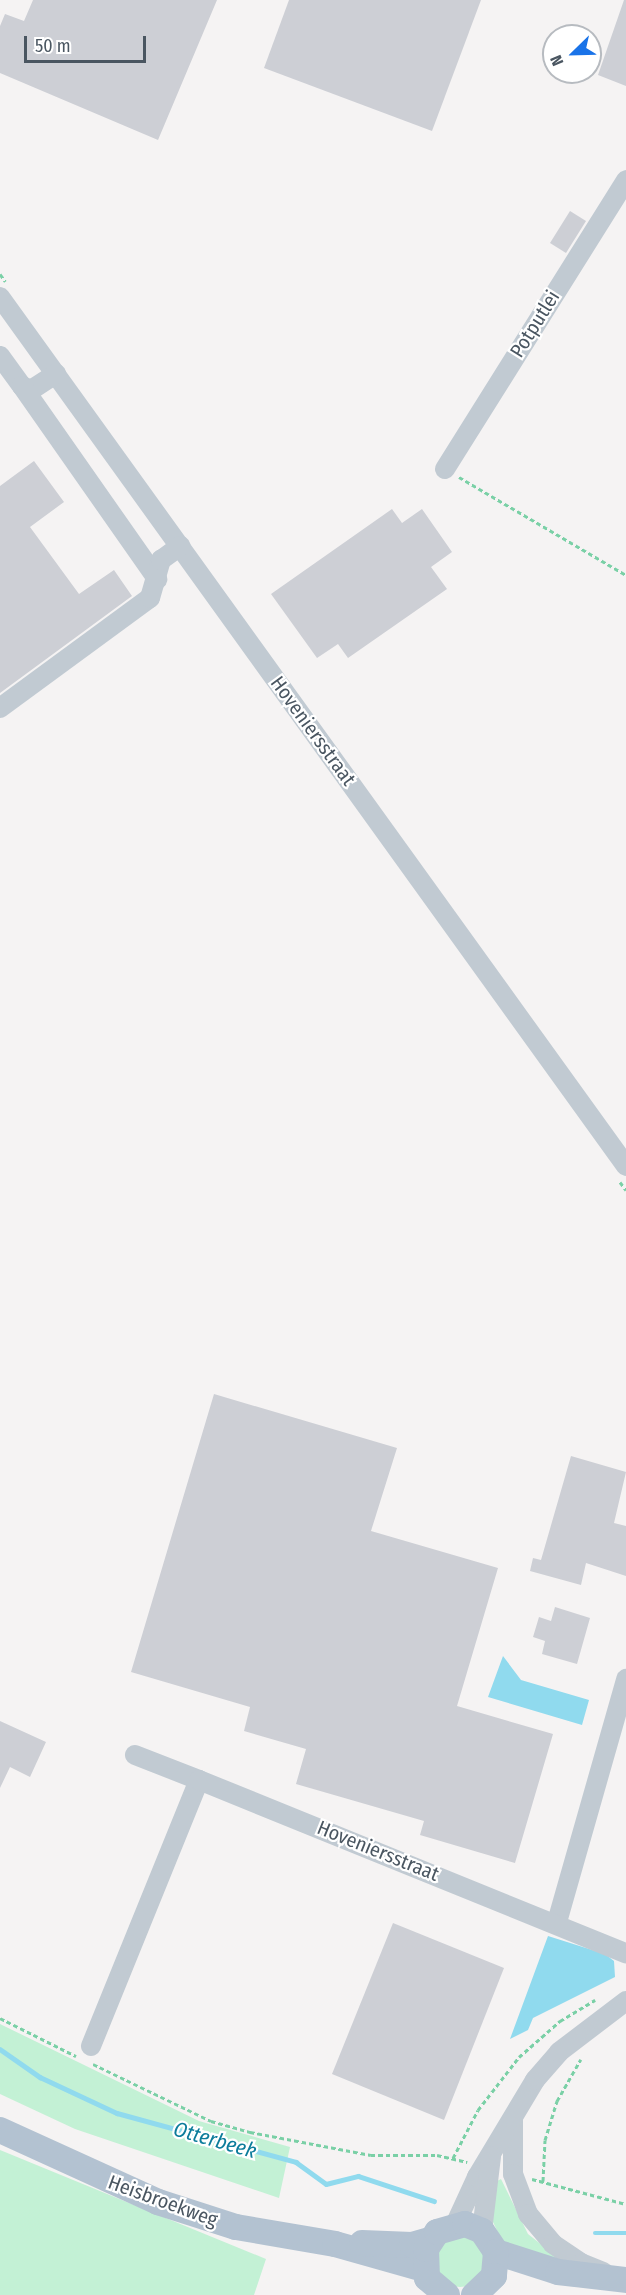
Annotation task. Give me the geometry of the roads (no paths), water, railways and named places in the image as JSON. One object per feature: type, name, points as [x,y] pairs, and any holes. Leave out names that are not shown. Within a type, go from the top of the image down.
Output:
[{"type":"main road","name":"Heisbroekweg","points":[[0,2130],[158,2202],[236,2227],[335,2244],[424,2269]]},
{"type":"main road","points":[[455,2224],[482,2232],[495,2264]]},
{"type":"main road","name":"Heisbroekweg","points":[[335,2244],[412,2245],[430,2240],[455,2224]]},
{"type":"main road","points":[[430,2240],[424,2269],[442,2294]]},
{"type":"main road","points":[[495,2264],[623,2280]]},
{"type":"main road","points":[[474,2295],[495,2264]]},
{"type":"street","name":"Potputlei","points":[[445,469],[626,180]]},
{"type":"street","name":"Hoveniersstraat","points":[[0,297],[626,1166]]},
{"type":"street","points":[[0,356],[157,579]]},
{"type":"street","points":[[22,386],[32,390],[39,388],[56,374]]},
{"type":"street","points":[[0,708],[150,598],[161,560],[180,546]]},
{"type":"street","points":[[557,1922],[626,1679]]},
{"type":"street","name":"Hoveniersstraat","points":[[135,1755],[557,1922],[626,1953]]},
{"type":"street","points":[[91,2046],[200,1780]]},
{"type":"street","points":[[455,2224],[491,2155],[535,2080],[559,2052],[626,2001]]},
{"type":"street","points":[[513,2116],[513,2174],[528,2214],[554,2244],[581,2263],[623,2280]]},
{"type":"street","points":[[482,2232],[491,2155]]},
{"type":"water","points":[[503,1656],[521,1680],[589,1700],[582,1725],[488,1697]]},
{"type":"water","points":[[548,1936],[605,1954],[614,1961],[615,1977],[533,2018],[528,2030],[510,2039]]},
{"type":"waterway","name":"Otterbeek","points":[[0,2049],[40,2077],[117,2113],[296,2162],[326,2184],[358,2176],[434,2201]]},
{"type":"waterway","name":"Otterbeek","points":[[595,2233],[626,2233]]}]
